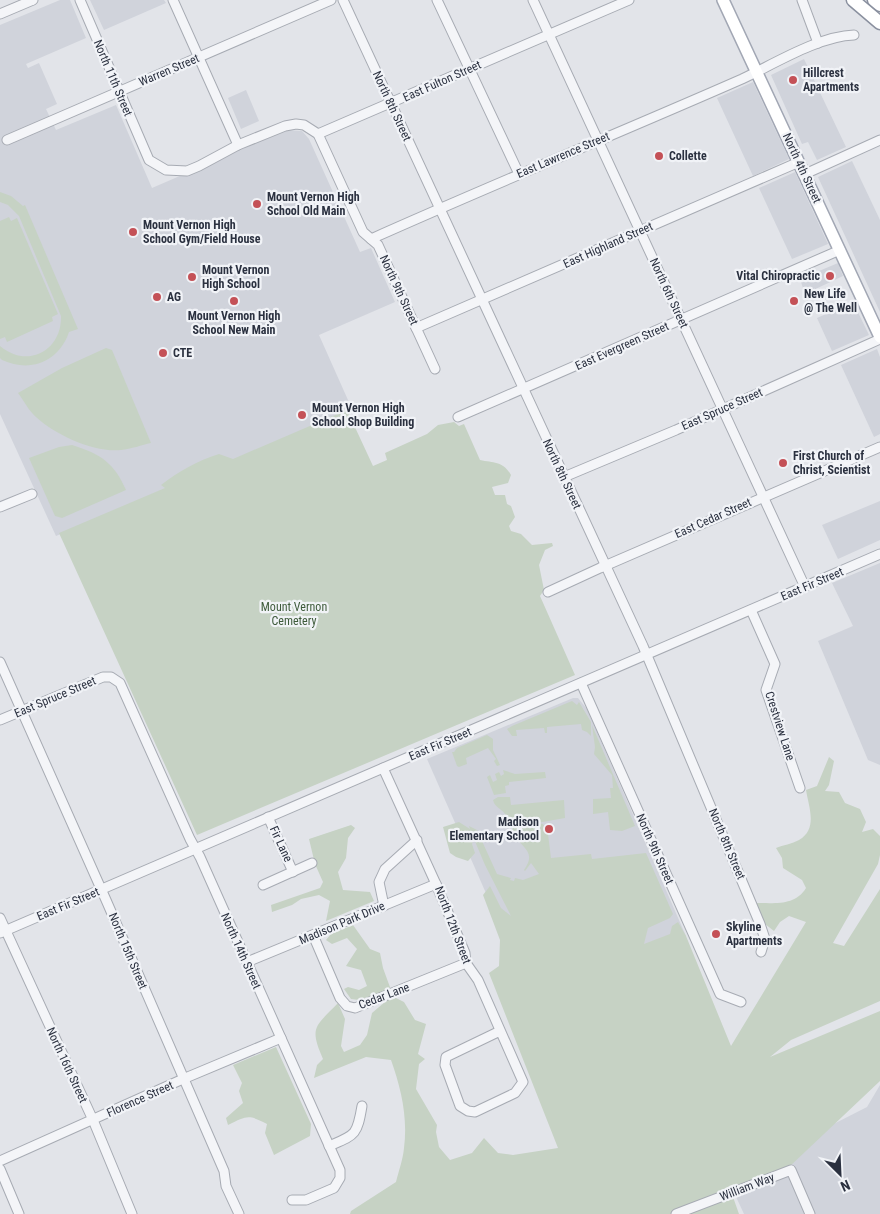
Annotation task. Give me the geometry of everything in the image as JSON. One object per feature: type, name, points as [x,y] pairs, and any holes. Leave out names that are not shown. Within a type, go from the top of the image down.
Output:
[{"type":"highway","points":[[853,0],[880,23]]},
{"type":"highway","points":[[874,0],[880,5]]},
{"type":"main road","name":"North 4th Street","points":[[723,0],[880,338]]},
{"type":"street","points":[[0,14],[33,0]]},
{"type":"street","name":"North 11th Street","points":[[80,0],[149,160],[166,170],[187,171],[238,145]]},
{"type":"street","points":[[173,0],[238,145],[285,126],[296,124],[310,128],[318,134]]},
{"type":"street","name":"Warren Street","points":[[7,140],[331,0]]},
{"type":"street","name":"North 8th Street","points":[[344,0],[647,655],[760,924],[765,939],[761,952]]},
{"type":"street","points":[[437,0],[519,174]]},
{"type":"street","name":"North 6th Street","points":[[533,0],[805,587]]},
{"type":"street","name":"East Fulton Street","points":[[318,134],[628,0]]},
{"type":"street","points":[[802,0],[818,43]]},
{"type":"street","name":"East Lawrence Street","points":[[371,239],[757,72],[818,43],[844,35],[854,35]]},
{"type":"street","name":"North 9th Street","points":[[318,134],[363,232],[378,245],[435,369]]},
{"type":"street","points":[[805,174],[880,140]]},
{"type":"street","name":"East Highland Street","points":[[416,328],[799,162]]},
{"type":"street","name":"East Evergreen Street","points":[[458,417],[840,250]]},
{"type":"street","name":"East Spruce Street","points":[[564,477],[880,338]]},
{"type":"street","name":"East Cedar Street","points":[[548,592],[763,496],[880,447]]},
{"type":"street","points":[[0,507],[32,494]]},
{"type":"street","name":"East Fir Street","points":[[3,932],[880,554]]},
{"type":"street","name":"Crestview Lane","points":[[751,610],[775,664],[766,690],[800,788]]},
{"type":"street","name":"North 15th Street","points":[[0,662],[224,1171],[226,1186],[239,1214]]},
{"type":"street","name":"East Spruce Street","points":[[0,720],[103,677],[111,677]]},
{"type":"street","name":"North 14th Street","points":[[111,677],[120,683],[340,1170],[340,1178],[334,1188],[306,1200],[292,1200]]},
{"type":"street","name":"North 9th Street","points":[[581,683],[720,994],[741,1002]]},
{"type":"street","name":"North 12th Street","points":[[383,768],[436,884],[465,953],[466,963],[478,980],[523,1082],[516,1093],[475,1112],[468,1112],[460,1106],[445,1064],[446,1057],[500,1031]]},
{"type":"street","name":"Fir Lane","points":[[268,817],[293,872]]},
{"type":"street","points":[[384,906],[379,882],[385,869],[417,840]]},
{"type":"street","name":"Fir Lane","points":[[263,886],[312,863]]},
{"type":"street","name":"Madison Park Drive","points":[[247,962],[436,884]]},
{"type":"street","name":"North 16th Street","points":[[0,918],[3,932],[93,1120],[132,1214]]},
{"type":"street","name":"Cedar Lane","points":[[314,935],[340,998],[347,1006],[355,1008],[466,963]]},
{"type":"street","name":"Florence Street","points":[[0,1160],[281,1038]]},
{"type":"street","points":[[329,1146],[352,1136],[359,1126],[362,1106]]},
{"type":"street","points":[[0,1169],[19,1214]]},
{"type":"street","name":"William Way","points":[[676,1214],[791,1170],[810,1214]]},
{"type":"shaded area","name":"Mount Vernon High School","points":[[60,0],[70,0],[86,38],[26,64],[28,68],[39,63],[57,104],[46,109],[56,130],[116,105],[152,188],[286,130],[302,131],[309,139],[360,252],[371,248],[395,302],[319,335],[352,409],[56,536],[0,414],[0,25]]},
{"type":"shaded area","points":[[90,0],[164,0],[166,3],[104,30]]},
{"type":"shaded area","points":[[804,59],[846,147],[817,160],[808,142],[802,144],[771,75]]},
{"type":"shaded area","points":[[753,82],[789,159],[753,176],[717,98]]},
{"type":"shaded area","points":[[246,90],[259,121],[241,129],[228,98]]},
{"type":"shaded area","points":[[852,161],[880,220],[880,312],[818,177]]},
{"type":"shaded area","points":[[795,172],[828,244],[792,259],[759,188]]},
{"type":"shaded area","points":[[838,263],[843,276],[805,294],[800,279]]},
{"type":"shaded area","points":[[853,302],[869,335],[832,351],[817,318]]},
{"type":"shaded area","points":[[877,349],[880,357],[880,434],[874,437],[841,365]]},
{"type":"shaded area","points":[[880,501],[880,540],[838,559],[822,525]]},
{"type":"shaded area","points":[[880,563],[880,765],[868,760],[818,641],[853,626],[832,583]]},
{"type":"shaded area","name":"Madison Elementary School","points":[[573,698],[578,698],[587,709],[686,936],[570,986],[515,959],[427,759]]},
{"type":"shaded area","points":[[880,1085],[880,1214],[744,1214],[731,1186],[812,1135],[867,1107]]},
{"type":"green space","points":[[0,192],[11,196],[23,206],[25,205],[78,329],[69,332],[58,351],[51,357],[33,365],[13,364],[2,360],[0,358],[0,346],[10,353],[21,356],[41,353],[56,339],[60,328],[61,316],[19,216],[8,205],[0,202]]},
{"type":"green space","points":[[9,217],[11,221],[17,218],[58,314],[52,317],[53,321],[7,342],[5,337],[0,339],[0,221]]},
{"type":"green space","points":[[106,348],[112,350],[151,443],[111,450],[88,446],[64,436],[44,424],[29,409],[18,393],[62,368]]},
{"type":"green space","name":"Mount Vernon Cemetery","points":[[347,410],[373,466],[387,460],[385,453],[427,434],[438,425],[454,422],[459,426],[464,424],[480,460],[498,463],[508,470],[511,475],[508,483],[492,487],[495,495],[505,495],[507,504],[511,506],[515,517],[509,526],[511,531],[521,534],[532,545],[552,543],[553,546],[545,550],[539,565],[544,590],[540,596],[575,675],[197,835],[59,533],[165,488],[161,485],[181,471],[203,460],[219,454],[233,459]]},
{"type":"green space","points":[[72,445],[99,456],[111,466],[126,490],[62,518],[55,516],[29,458],[59,447]]},
{"type":"green space","points":[[572,701],[577,705],[579,702],[591,722],[591,736],[582,730],[581,724],[547,727],[547,733],[545,733],[544,728],[516,730],[517,736],[512,736],[507,729],[512,726]]},
{"type":"green space","points":[[592,725],[635,826],[622,831],[610,830],[608,812],[593,814],[593,799],[611,798],[610,788],[613,788],[612,775],[594,754]]},
{"type":"green space","points":[[487,735],[493,739],[493,750],[500,765],[497,766],[494,761],[496,759],[488,748],[466,758],[467,764],[457,766],[452,752]]},
{"type":"green space","points":[[829,757],[834,761],[829,785],[825,791],[839,792],[845,803],[860,809],[866,822],[862,832],[873,829],[880,836],[878,864],[833,943],[844,946],[880,889],[880,1001],[791,1040],[770,1057],[880,1011],[880,1081],[788,1168],[733,1197],[739,1214],[350,1214],[351,1211],[396,1182],[402,1160],[405,1125],[401,1092],[391,1060],[366,1057],[314,1078],[317,1065],[323,1059],[316,1040],[317,1028],[324,1017],[338,1003],[345,1019],[341,1046],[344,1052],[360,1045],[367,1035],[372,1013],[392,996],[404,1002],[415,1020],[426,1024],[418,1054],[425,1059],[419,1064],[416,1089],[437,1125],[436,1132],[439,1147],[450,1160],[472,1153],[484,1138],[498,1153],[513,1155],[558,1148],[489,973],[499,966],[500,940],[483,895],[490,886],[501,908],[511,916],[474,839],[472,844],[475,853],[468,861],[456,857],[450,853],[443,827],[459,822],[470,829],[469,826],[477,830],[497,874],[511,878],[510,880],[514,881],[515,878],[523,880],[539,874],[531,863],[524,870],[528,864],[529,854],[515,836],[507,816],[494,803],[493,800],[498,797],[510,797],[511,805],[564,800],[565,818],[537,823],[543,824],[548,834],[551,858],[591,854],[592,859],[646,853],[673,914],[670,918],[648,928],[644,944],[670,934],[672,926],[678,922],[686,936],[731,1046],[806,922],[789,916],[780,922],[774,931],[765,924],[755,903],[790,901],[801,894],[806,888],[802,880],[783,868],[782,858],[776,848],[799,840],[809,830],[811,818],[806,790],[817,786]]},
{"type":"green space","points":[[503,770],[515,774],[545,772],[546,778],[509,782],[509,785],[505,786],[506,793],[494,795],[487,777],[490,775],[493,782],[497,780],[495,774],[499,772],[501,776],[504,774]]},
{"type":"green space","points":[[351,825],[355,828],[348,838],[346,858],[338,872],[343,890],[370,892],[374,901],[326,921],[330,901],[319,895],[301,899],[292,905],[272,912],[271,905],[320,888],[323,882],[315,864],[309,839]]},
{"type":"green space","points":[[353,925],[370,949],[380,953],[391,990],[359,1000],[351,999],[344,989],[348,987],[359,990],[367,986],[361,970],[346,966],[357,949],[347,938],[332,944],[326,940],[331,934]]},
{"type":"green space","points":[[276,1047],[311,1124],[310,1136],[274,1155],[265,1133],[267,1124],[248,1117],[228,1125],[226,1118],[243,1103],[239,1091],[242,1083],[233,1065]]},
{"type":"place","name":"Hillcrest Apartments","points":[[793,80]]},
{"type":"place","name":"Collette","points":[[659,156]]},
{"type":"place","name":"Mount Vernon High School Old Main","points":[[257,204]]},
{"type":"place","name":"Mount Vernon High School Gym/Field House","points":[[133,232]]},
{"type":"place","name":"Vital Chiropractic","points":[[830,276]]},
{"type":"place","name":"Mount Vernon High School","points":[[192,277]]},
{"type":"place","name":"AG","points":[[157,297]]},
{"type":"place","name":"Mount Vernon High School New Main","points":[[234,301]]},
{"type":"place","name":"New Life @ The Well","points":[[794,301]]},
{"type":"place","name":"CTE","points":[[163,353]]},
{"type":"place","name":"Mount Vernon High School Shop Building","points":[[302,415]]},
{"type":"place","name":"First Church of Christ, Scientist","points":[[783,463]]},
{"type":"place","name":"Madison Elementary School","points":[[549,829]]},
{"type":"place","name":"Skyline Apartments","points":[[716,934]]}]
